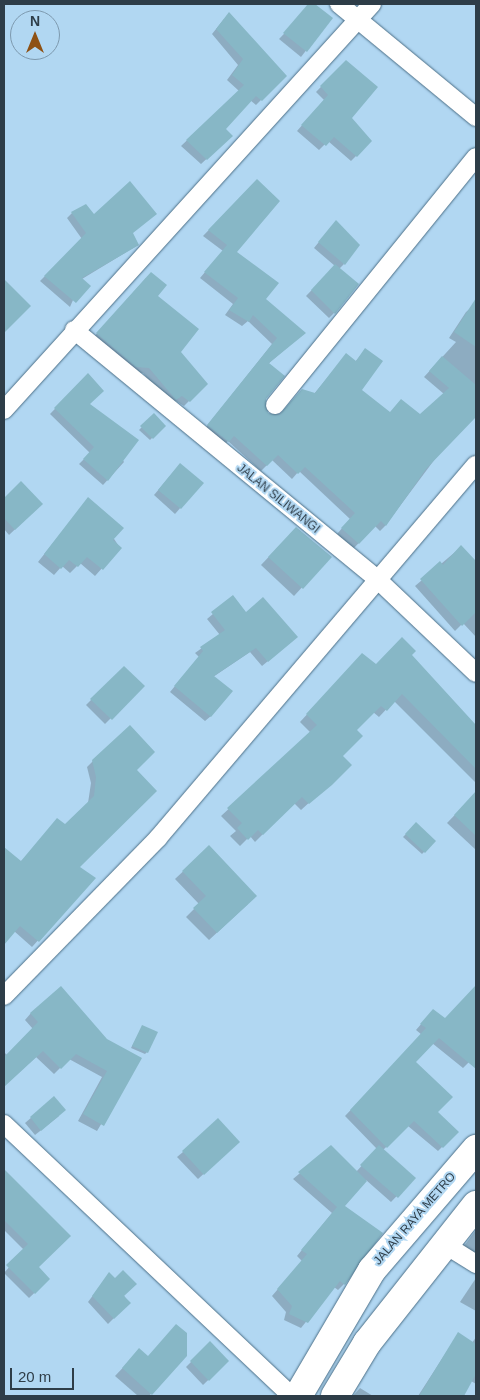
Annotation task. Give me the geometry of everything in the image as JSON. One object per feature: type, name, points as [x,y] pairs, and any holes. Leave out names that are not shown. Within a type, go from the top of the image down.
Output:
[{"type":"highway","name":"JALAN RAYA METRO","points":[[298,1396],[372,1270],[476,1149]]},
{"type":"highway","points":[[335,1396],[367,1343],[476,1205]]},
{"type":"street","points":[[340,4],[476,117]]},
{"type":"street","points":[[4,410],[74,330],[372,4]]},
{"type":"street","points":[[275,405],[476,157]]},
{"type":"street","name":"JALAN SILIWANGI","points":[[74,330],[378,580],[476,673]]},
{"type":"street","points":[[4,996],[158,838],[476,465]]},
{"type":"street","points":[[4,1124],[292,1396]]},
{"type":"street","points":[[444,1244],[476,1264]]},
{"type":"building","points":[[308,4],[315,4],[333,18],[307,52],[283,33]]},
{"type":"building","points":[[229,12],[287,76],[262,101],[256,96],[226,129],[233,136],[207,160],[186,140],[244,85],[232,75],[243,59],[216,29]]},
{"type":"building","points":[[346,60],[378,87],[352,118],[372,141],[357,157],[334,137],[326,146],[301,125],[328,95],[320,86]]},
{"type":"building","points":[[257,179],[280,201],[237,252],[279,283],[266,299],[306,333],[269,363],[285,376],[266,399],[268,413],[279,415],[302,389],[315,393],[346,353],[356,361],[365,348],[383,361],[362,390],[390,412],[401,399],[420,414],[449,388],[429,371],[442,356],[476,385],[476,417],[426,469],[386,526],[381,521],[359,544],[341,528],[355,513],[305,467],[298,474],[278,455],[267,466],[234,436],[229,442],[207,425],[277,338],[253,315],[249,322],[229,310],[238,298],[204,272],[227,245],[208,230]]},
{"type":"building","points":[[130,181],[157,214],[133,233],[139,245],[82,278],[91,286],[76,303],[44,276],[86,233],[71,212],[86,204],[94,214]]},
{"type":"building","points":[[336,220],[360,245],[345,265],[318,242]]},
{"type":"building","points":[[335,264],[359,284],[335,314],[311,290]]},
{"type":"building","points":[[151,272],[167,285],[158,296],[199,329],[181,352],[208,384],[190,402],[182,396],[176,400],[149,368],[136,367],[96,333]]},
{"type":"building","points":[[4,279],[31,306],[4,333]]},
{"type":"building","points":[[476,298],[476,347],[454,332]]},
{"type":"building","points":[[88,373],[104,391],[90,404],[139,440],[108,481],[83,459],[94,447],[54,408]]},
{"type":"building","points":[[154,413],[166,426],[153,439],[140,426]]},
{"type":"building","points":[[180,463],[204,483],[181,509],[158,490]]},
{"type":"building","points":[[21,481],[43,504],[15,530],[4,518],[4,498]]},
{"type":"building","points":[[88,497],[124,528],[113,540],[122,548],[103,570],[87,557],[78,567],[69,560],[61,569],[44,554]]},
{"type":"building","points":[[296,527],[332,557],[303,589],[268,557]]},
{"type":"building","points":[[461,545],[476,561],[476,612],[462,626],[420,579],[440,561],[443,565]]},
{"type":"building","points":[[233,595],[246,612],[263,597],[298,637],[268,662],[256,648],[214,676],[233,691],[211,717],[174,686],[203,651],[200,647],[225,630],[211,612]]},
{"type":"building","points":[[402,637],[416,651],[412,655],[476,725],[476,769],[402,694],[387,711],[381,706],[357,730],[363,736],[343,756],[352,765],[332,785],[309,804],[302,797],[263,835],[258,830],[248,840],[237,828],[242,823],[227,808],[317,725],[306,714],[362,653],[376,664]]},
{"type":"building","points":[[124,666],[145,686],[112,720],[90,699]]},
{"type":"building","points":[[130,725],[155,752],[137,770],[157,791],[80,867],[96,878],[39,942],[20,926],[4,945],[4,847],[21,861],[57,818],[65,824],[94,796],[96,777],[92,760]]},
{"type":"building","points":[[476,791],[476,836],[454,815]]},
{"type":"building","points":[[416,822],[436,841],[425,853],[405,834]]},
{"type":"building","points":[[209,845],[257,896],[217,933],[193,908],[206,896],[182,871]]},
{"type":"building","points":[[476,985],[476,1069],[439,1038],[416,1062],[453,1097],[438,1112],[459,1132],[443,1148],[414,1121],[387,1148],[350,1110],[426,1028],[420,1024],[433,1009],[445,1018]]},
{"type":"building","points":[[61,986],[107,1039],[142,1058],[104,1126],[83,1114],[107,1071],[76,1054],[61,1069],[43,1051],[4,1087],[4,1057],[38,1022],[30,1013]]},
{"type":"building","points":[[142,1025],[158,1032],[148,1053],[132,1046]]},
{"type":"building","points":[[54,1096],[66,1110],[41,1131],[30,1117]]},
{"type":"building","points":[[218,1118],[240,1142],[204,1175],[182,1151]]},
{"type":"building","points":[[331,1145],[367,1181],[345,1206],[383,1233],[345,1285],[340,1281],[308,1323],[289,1314],[292,1306],[277,1289],[307,1254],[301,1250],[337,1207],[298,1172]]},
{"type":"building","points":[[379,1145],[416,1178],[398,1198],[360,1165]]},
{"type":"building","points":[[4,1169],[71,1236],[39,1267],[50,1279],[35,1294],[6,1265],[28,1244],[4,1220]]},
{"type":"building","points":[[123,1270],[137,1284],[124,1296],[131,1303],[114,1319],[92,1296],[109,1272],[115,1278]]},
{"type":"building","points":[[176,1324],[187,1333],[187,1356],[152,1395],[122,1368],[139,1348],[148,1356]]},
{"type":"building","points":[[458,1332],[476,1344],[476,1374],[464,1396],[419,1396]]},
{"type":"building","points":[[210,1341],[229,1361],[209,1381],[190,1361]]}]
